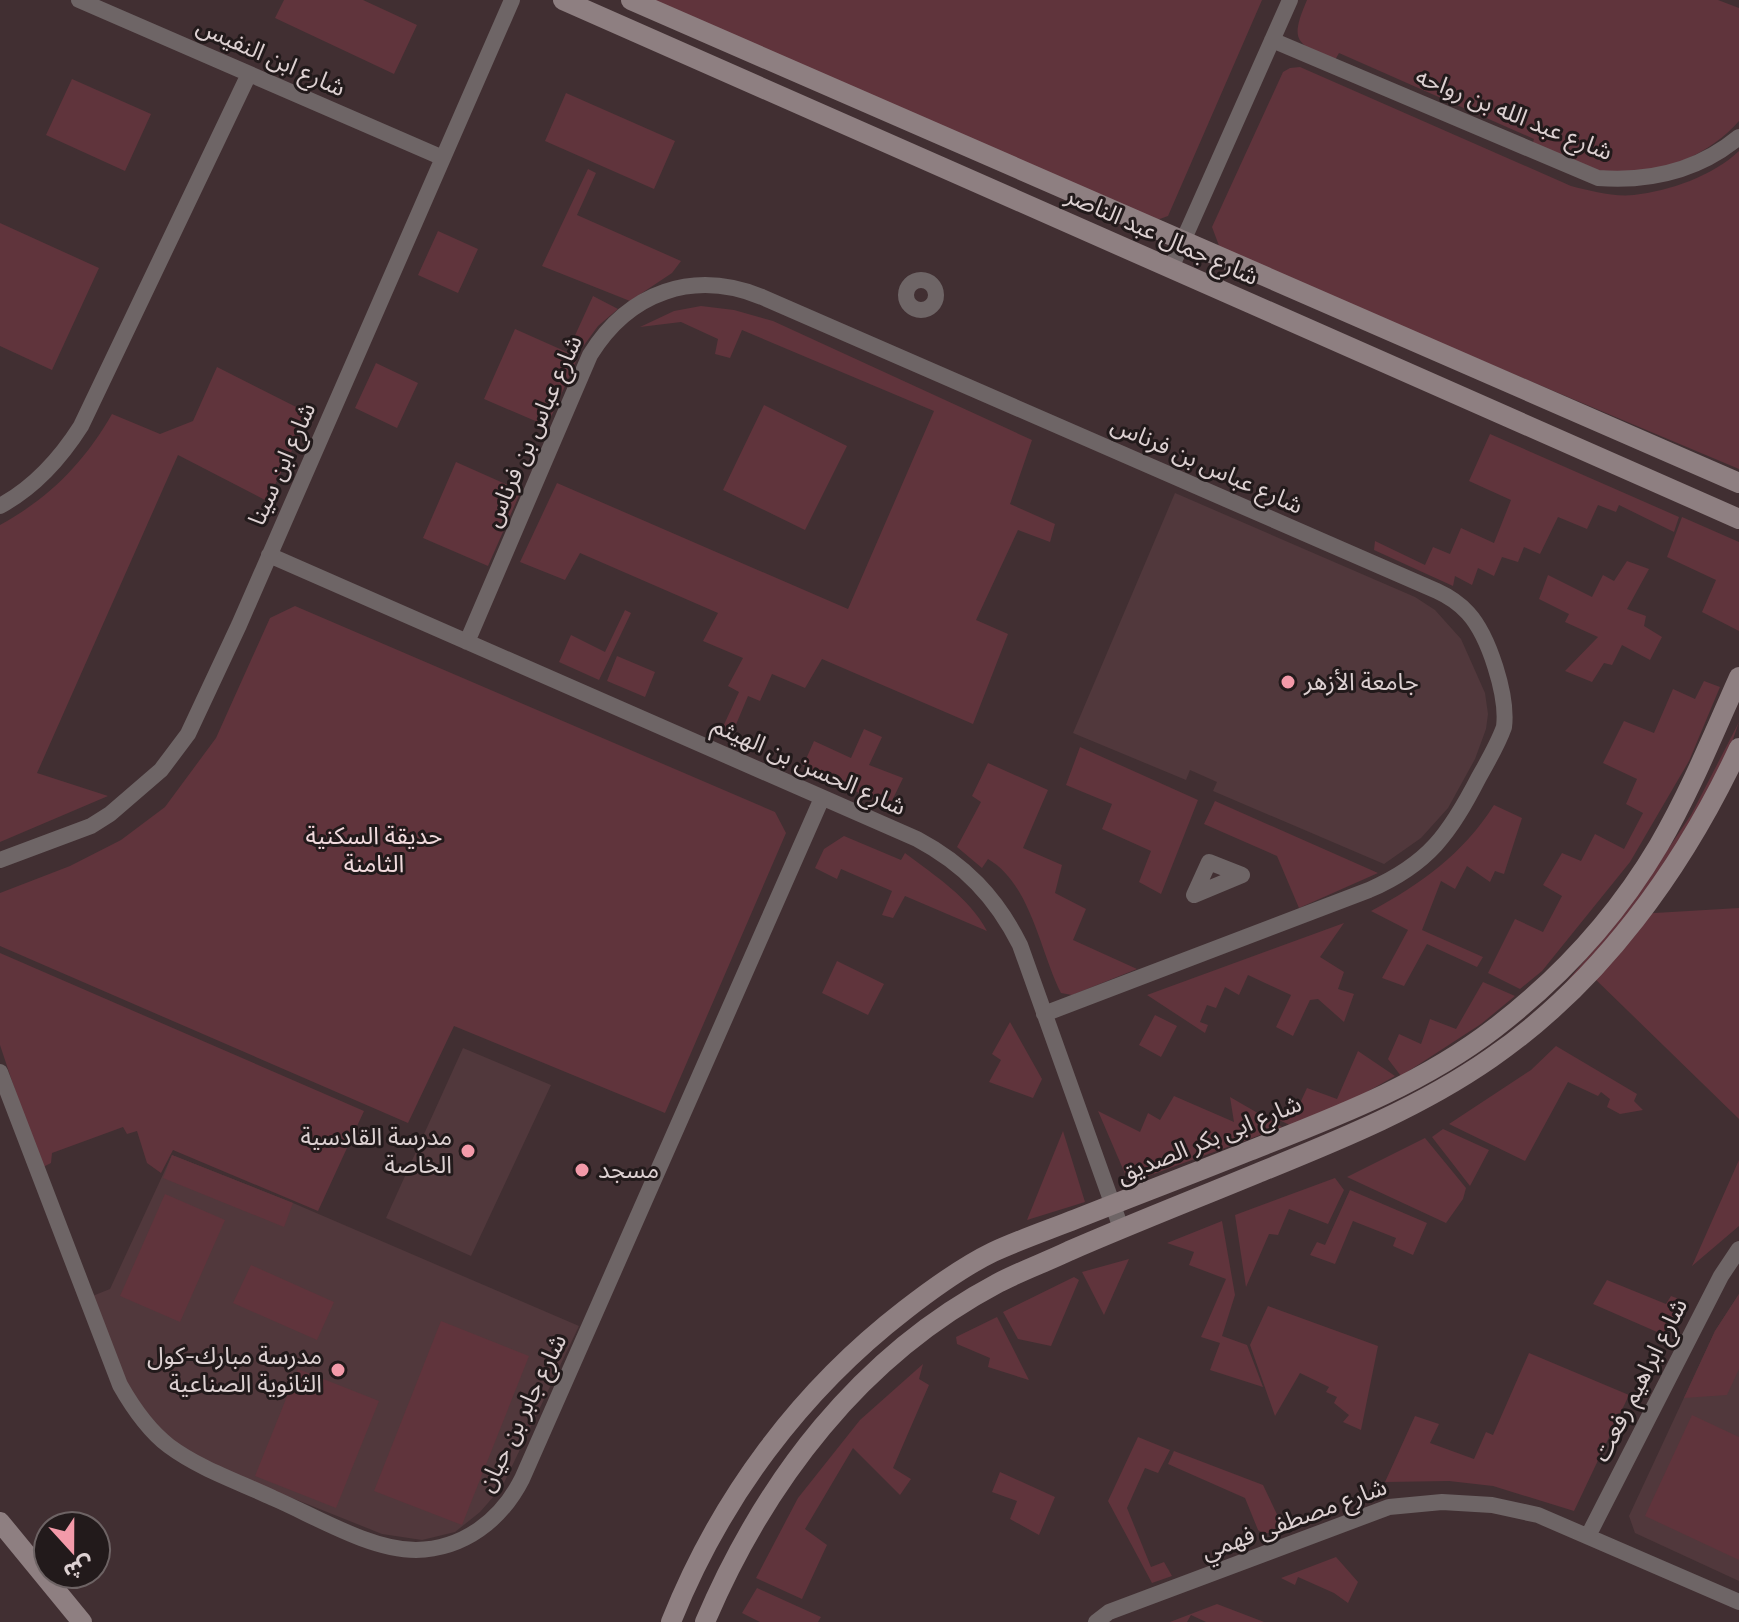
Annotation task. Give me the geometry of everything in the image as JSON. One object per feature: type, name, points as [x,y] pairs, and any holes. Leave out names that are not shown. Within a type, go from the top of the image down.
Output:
[{"type":"main road","name":"شارع جمال عبد الناصر","points":[[563,0],[1739,519]]},
{"type":"main road","name":"شارع جمال عبد الناصر","points":[[631,0],[1739,483]]},
{"type":"main road","name":"شارع ابى بكر الصديق","points":[[671,1622],[700,1556],[744,1481],[797,1411],[856,1350],[921,1297],[992,1253],[1392,1092],[1461,1053],[1524,1005],[1581,950],[1642,872],[1678,811],[1739,677]]},
{"type":"main road","name":"شارع ابى بكر الصديق","points":[[705,1622],[732,1561],[773,1490],[822,1425],[876,1371],[935,1323],[1000,1282],[1121,1228],[1395,1115],[1494,1056],[1558,1003],[1621,937],[1649,902],[1692,839],[1739,748]]},
{"type":"main road","points":[[0,1522],[82,1622]]},
{"type":"street","name":"شارع ابن النفيس","points":[[79,0],[443,158]]},
{"type":"street","name":"شارع ابن سينا","points":[[0,860],[91,826],[129,801],[161,770],[199,715],[512,0]]},
{"type":"street","points":[[1171,268],[1290,0]]},
{"type":"street","name":"شارع عبد الله بن رواحه","points":[[1272,40],[1598,178],[1638,179],[1678,171],[1714,155],[1739,137]]},
{"type":"street","points":[[0,506],[42,477],[81,426],[249,74]]},
{"type":"street","name":"شارع عباس بن فرناس","points":[[467,642],[599,340],[636,305],[666,291],[698,285],[731,287],[762,297],[1437,591],[1468,612],[1483,638],[1503,692],[1504,727],[1454,825],[1427,854],[1398,876],[1369,890],[1044,1014]]},
{"type":"street","name":"شارع الحسن بن الهيثم","points":[[269,555],[927,844],[971,876],[993,899],[1020,945],[1121,1228]]},
{"type":"street","name":"شارع جابر بن حيان","points":[[0,1072],[120,1385],[152,1431],[168,1445],[204,1466],[369,1540],[417,1550],[455,1542],[480,1530],[493,1519],[505,1507],[522,1479],[822,798]]},
{"type":"street","name":"شارع ابراهيم رفعت","points":[[1588,1536],[1721,1276],[1739,1249]]},
{"type":"street","name":"شارع مصطفى فهمي","points":[[1096,1622],[1109,1612],[1389,1507],[1442,1502],[1492,1505],[1538,1515],[1739,1602]]},
{"type":"shaded area","name":"جامعة الأزهر","points":[[1175,493],[1415,597],[1435,610],[1461,639],[1485,693],[1488,714],[1486,729],[1475,759],[1448,808],[1421,838],[1384,864],[1213,791],[1217,782],[1190,770],[1186,780],[1073,733]]},
{"type":"shaded area","name":"مدرسة القادسية الخاصة","points":[[463,1048],[551,1085],[471,1256],[386,1218]]},
{"type":"shaded area","name":"مدرسة مبارك-كول الثانوية الصناعية","points":[[172,1155],[293,1203],[579,1326],[502,1487],[480,1512],[455,1532],[422,1540],[382,1534],[185,1455],[136,1414],[90,1297],[110,1289]]},
{"type":"shaded area","points":[[1739,1294],[1739,1581],[1635,1533],[1629,1516],[1715,1331]]},
{"type":"green space","points":[[284,0],[363,0],[417,25],[394,74],[275,18]]},
{"type":"green space","points":[[648,0],[1262,0],[1168,216],[1157,220]]},
{"type":"green space","points":[[1307,0],[1718,0],[1739,8],[1739,121],[1709,147],[1671,165],[1631,173],[1591,169],[1531,148],[1534,139],[1339,53],[1335,60],[1312,50],[1304,45],[1298,33]]},
{"type":"green space","points":[[1300,67],[1571,186],[1602,193],[1634,195],[1676,186],[1717,168],[1739,151],[1739,469],[1221,251],[1212,227],[1283,72]]},
{"type":"green space","points":[[72,79],[151,114],[125,171],[46,135]]},
{"type":"green space","points":[[566,93],[675,141],[654,189],[545,141]]},
{"type":"green space","points":[[588,169],[596,173],[577,215],[681,261],[672,273],[630,301],[542,266]]},
{"type":"green space","points":[[0,223],[99,268],[52,370],[0,346]]},
{"type":"green space","points":[[438,231],[478,249],[458,293],[418,275]]},
{"type":"green space","points":[[593,296],[618,309],[598,326],[582,348],[572,342]]},
{"type":"green space","points":[[701,306],[734,310],[773,321],[1032,440],[1010,504],[1055,524],[1050,542],[1018,530],[976,620],[1008,634],[973,724],[822,659],[805,688],[772,674],[760,701],[748,696],[732,734],[722,729],[739,692],[728,686],[743,658],[703,641],[718,613],[580,553],[565,580],[520,562],[557,483],[848,609],[934,411],[742,330],[730,358],[715,354],[718,339],[681,322],[640,327],[674,311]]},
{"type":"green space","points":[[515,329],[578,357],[547,426],[484,399]]},
{"type":"green space","points":[[376,363],[418,383],[397,428],[355,408]]},
{"type":"green space","points":[[217,367],[310,414],[267,501],[178,455],[37,773],[108,796],[0,842],[0,525],[64,478],[90,448],[112,414],[160,434],[193,421]]},
{"type":"green space","points":[[764,405],[847,446],[805,530],[723,490]]},
{"type":"green space","points":[[1490,434],[1679,517],[1674,532],[1619,505],[1616,512],[1598,505],[1587,529],[1558,517],[1540,554],[1524,547],[1518,562],[1502,557],[1494,576],[1478,568],[1472,585],[1455,576],[1453,586],[1374,550],[1375,541],[1425,565],[1433,547],[1450,554],[1461,528],[1494,543],[1511,500],[1469,481]]},
{"type":"green space","points":[[456,462],[521,491],[488,566],[423,538]]},
{"type":"green space","points":[[1682,517],[1739,542],[1739,631],[1702,612],[1716,580],[1667,557]]},
{"type":"green space","points":[[1627,561],[1649,569],[1627,609],[1646,616],[1644,626],[1662,637],[1650,660],[1622,645],[1612,665],[1604,663],[1592,682],[1565,671],[1598,637],[1565,622],[1569,614],[1539,599],[1548,575],[1592,597],[1603,575],[1614,581]]},
{"type":"green space","name":"حديقة السكنية الثامنة","points":[[295,606],[775,812],[786,833],[665,1113],[454,1026],[408,1123],[0,946],[0,893],[70,866],[121,840],[165,807],[216,738],[270,618]]},
{"type":"green space","points":[[625,610],[631,613],[599,680],[559,662],[571,635],[605,652]]},
{"type":"green space","points":[[617,656],[655,672],[645,697],[607,681]]},
{"type":"green space","points":[[1704,681],[1720,687],[1689,761],[1630,862],[1542,971],[1520,989],[1488,973],[1515,919],[1543,932],[1562,896],[1543,885],[1562,853],[1581,861],[1595,834],[1624,849],[1643,813],[1626,804],[1637,779],[1603,763],[1624,721],[1654,733],[1673,689],[1695,699]]},
{"type":"green space","points":[[1739,722],[1716,788],[1638,914],[1739,908],[1739,1119],[1590,974],[1523,1039],[1483,1058],[1554,997],[1626,911],[1691,815]]},
{"type":"green space","points":[[864,729],[882,737],[869,765],[903,778],[889,807],[803,766],[814,741],[851,758]]},
{"type":"green space","points":[[1080,747],[1198,800],[1161,894],[1139,882],[1151,851],[1102,829],[1112,804],[1066,785]]},
{"type":"green space","points":[[988,763],[1048,790],[1023,848],[1062,865],[1055,893],[1086,909],[1073,940],[1137,969],[1072,995],[1061,993],[1033,920],[1015,885],[1003,870],[988,859],[982,868],[957,847],[981,802],[972,796]]},
{"type":"green space","points":[[1215,801],[1378,873],[1299,908],[1277,856],[1204,824]]},
{"type":"green space","points":[[1494,805],[1522,818],[1504,874],[1495,871],[1490,882],[1467,866],[1455,889],[1441,881],[1422,930],[1483,957],[1477,967],[1427,944],[1404,986],[1382,978],[1408,930],[1371,911],[1440,866],[1469,838]]},
{"type":"green space","points":[[844,836],[901,860],[905,853],[961,897],[987,931],[905,896],[893,918],[882,915],[892,891],[841,869],[837,879],[815,868],[824,849]]},
{"type":"green space","points":[[1344,923],[1320,957],[1344,972],[1338,989],[1354,994],[1344,1022],[1318,999],[1310,1000],[1293,1036],[1276,1027],[1291,995],[1248,975],[1239,995],[1225,987],[1216,1008],[1207,1005],[1200,1022],[1208,1025],[1205,1033],[1147,995]]},
{"type":"green space","points":[[0,953],[364,1111],[318,1211],[173,1150],[161,1173],[147,1163],[137,1131],[127,1134],[123,1127],[52,1153],[51,1163],[41,1168],[0,1045]]},
{"type":"green space","points":[[837,961],[884,984],[868,1015],[822,993]]},
{"type":"green space","points":[[1483,982],[1515,996],[1481,1024],[1401,1076],[1388,1059],[1399,1034],[1421,1044],[1430,1019],[1456,1029]]},
{"type":"green space","points":[[1155,1015],[1177,1026],[1161,1057],[1139,1045]]},
{"type":"green space","points":[[1010,1022],[1042,1079],[1033,1098],[989,1082],[1001,1060],[992,1054]]},
{"type":"green space","points":[[1556,1046],[1637,1094],[1634,1101],[1643,1110],[1620,1114],[1607,1107],[1610,1099],[1601,1092],[1598,1096],[1568,1082],[1525,1161],[1449,1124],[1531,1070]]},
{"type":"green space","points":[[1358,1051],[1395,1076],[1344,1105],[1292,1126],[1279,1120],[1281,1110],[1295,1114],[1307,1088],[1337,1099]]},
{"type":"green space","points":[[1174,1096],[1234,1122],[1230,1097],[1282,1127],[1129,1183],[1098,1111],[1140,1132],[1148,1113],[1160,1120]]},
{"type":"green space","points":[[1443,1129],[1489,1150],[1470,1186],[1432,1137]]},
{"type":"green space","points":[[1063,1131],[1085,1202],[1027,1220]]},
{"type":"green space","points":[[1425,1138],[1466,1188],[1463,1199],[1446,1223],[1347,1177]]},
{"type":"green space","points":[[172,1155],[293,1203],[284,1227],[163,1178]]},
{"type":"green space","points":[[1739,1160],[1739,1226],[1692,1266]]},
{"type":"green space","points":[[1335,1178],[1344,1190],[1328,1224],[1289,1209],[1278,1235],[1269,1234],[1246,1287],[1235,1215]]},
{"type":"green space","points":[[1350,1190],[1427,1223],[1413,1255],[1393,1246],[1396,1238],[1353,1221],[1335,1264],[1310,1255],[1317,1242],[1325,1245]]},
{"type":"green space","points":[[165,1194],[225,1220],[180,1322],[120,1296]]},
{"type":"green space","points":[[1222,1221],[1235,1295],[1222,1336],[1247,1345],[1263,1387],[1210,1370],[1220,1343],[1201,1337],[1226,1279],[1189,1265],[1194,1252],[1167,1243]]},
{"type":"green space","points":[[1129,1259],[1104,1315],[1082,1272]]},
{"type":"green space","points":[[251,1265],[334,1302],[317,1340],[233,1303]]},
{"type":"green space","points":[[1074,1277],[1079,1280],[1051,1346],[1018,1339],[1003,1312]]},
{"type":"green space","points":[[1607,1280],[1666,1304],[1671,1296],[1682,1300],[1664,1335],[1593,1304]]},
{"type":"green space","points":[[1739,1294],[1739,1369],[1727,1395],[1684,1398],[1715,1331]]},
{"type":"green space","points":[[1268,1306],[1378,1346],[1361,1430],[1343,1422],[1349,1415],[1334,1403],[1337,1397],[1326,1392],[1329,1387],[1300,1373],[1275,1416],[1250,1345]]},
{"type":"green space","points":[[997,1317],[1029,1380],[988,1367],[990,1358],[957,1344],[956,1337]]},
{"type":"green space","points":[[441,1321],[529,1356],[462,1525],[374,1491]]},
{"type":"green space","points":[[1529,1353],[1629,1395],[1574,1511],[1493,1486],[1449,1481],[1385,1482],[1415,1416],[1439,1424],[1430,1443],[1474,1459],[1486,1432],[1493,1435]]},
{"type":"green space","points":[[923,1364],[919,1379],[929,1385],[893,1468],[911,1479],[900,1495],[853,1448],[805,1529],[827,1545],[802,1599],[756,1578],[798,1498],[860,1420]]},
{"type":"green space","points":[[298,1369],[379,1401],[336,1508],[255,1476]]},
{"type":"green space","points":[[1692,1415],[1739,1437],[1739,1560],[1645,1516]]},
{"type":"green space","points":[[1138,1437],[1170,1450],[1158,1473],[1145,1468],[1127,1508],[1151,1567],[1164,1562],[1172,1576],[1152,1583],[1108,1501]]},
{"type":"green space","points":[[1174,1451],[1263,1485],[1284,1529],[1264,1534],[1258,1530],[1245,1498],[1168,1464]]},
{"type":"green space","points":[[1000,1472],[1055,1497],[1039,1535],[1010,1519],[1017,1501],[992,1492]]},
{"type":"green space","points":[[1336,1557],[1358,1582],[1348,1603],[1334,1593],[1298,1577],[1295,1585],[1281,1578]]},
{"type":"green space","points":[[757,1588],[821,1617],[818,1622],[760,1622],[742,1613]]},
{"type":"green space","points":[[1217,1604],[1264,1622],[1206,1622],[1191,1615],[1187,1622],[1170,1622]]},
{"type":"place","name":"جامعة الأزهر","points":[[1288,682]]},
{"type":"place","name":"مدرسة القادسية الخاصة","points":[[468,1151]]},
{"type":"place","name":"مسجد","points":[[582,1170]]},
{"type":"place","name":"مدرسة مبارك-كول الثانوية الصناعية","points":[[338,1370]]}]
